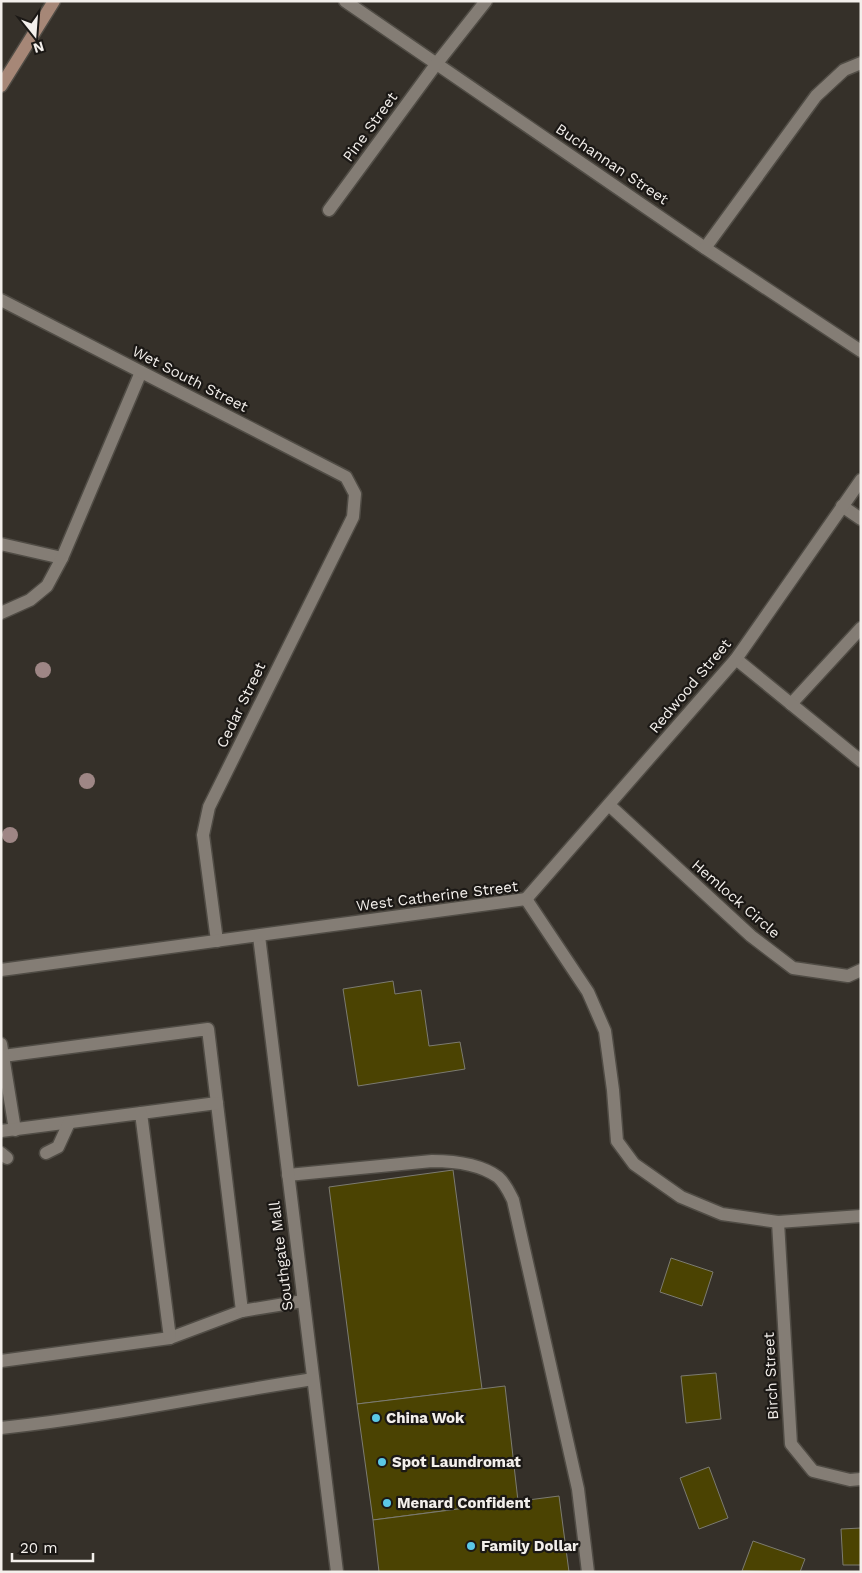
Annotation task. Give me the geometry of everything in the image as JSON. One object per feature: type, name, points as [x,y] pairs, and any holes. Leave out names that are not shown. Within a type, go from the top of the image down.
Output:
[{"type":"street","points":[[1,86],[54,1]]},
{"type":"street","name":"Buchannan Street","points":[[345,1],[705,248],[861,350]]},
{"type":"street","name":"Pine Street","points":[[329,210],[436,63],[486,1]]},
{"type":"street","points":[[705,248],[816,96],[844,70],[861,63]]},
{"type":"street","name":"Wet South Street","points":[[1,300],[346,477],[355,494]]},
{"type":"street","points":[[1,613],[30,600],[47,586],[62,558],[141,372]]},
{"type":"street","name":"Redwood Street","points":[[526,899],[736,659],[861,480]]},
{"type":"street","name":"Cedar Street","points":[[217,941],[203,835],[209,807],[352,517],[355,494]]},
{"type":"street","points":[[842,506],[861,518]]},
{"type":"street","points":[[1,544],[62,558]]},
{"type":"street","points":[[791,704],[861,628]]},
{"type":"street","points":[[736,659],[861,761]]},
{"type":"street","name":"Hemlock Circle","points":[[609,804],[751,936],[793,968],[848,976],[861,970]]},
{"type":"street","name":"West Catherine Street","points":[[1,970],[526,899],[588,992],[605,1031],[613,1090],[617,1141],[634,1164],[681,1197],[722,1214],[778,1222],[861,1216]]},
{"type":"street","name":"Southgate Mall","points":[[259,936],[336,1572]]},
{"type":"street","points":[[15,1130],[2,1050],[208,1028],[242,1311]]},
{"type":"street","points":[[1,1131],[216,1103]]},
{"type":"street","points":[[141,1113],[170,1338]]},
{"type":"street","points":[[46,1153],[58,1147],[69,1122]]},
{"type":"street","points":[[288,1175],[449,1161],[484,1169],[499,1178],[507,1188],[513,1200],[578,1489],[588,1572]]},
{"type":"street","name":"Birch Street","points":[[778,1222],[791,1444],[813,1471],[850,1480],[861,1479]]},
{"type":"street","points":[[1,1361],[170,1338],[242,1311],[303,1301]]},
{"type":"street","points":[[1,1428],[56,1422],[221,1393],[313,1380]]},
{"type":"building","points":[[393,981],[395,994],[421,990],[429,1046],[460,1042],[465,1069],[358,1086],[343,989]]},
{"type":"building","points":[[453,1170],[482,1389],[357,1404],[329,1187]]},
{"type":"building","points":[[671,1258],[713,1272],[702,1306],[660,1292]]},
{"type":"building","points":[[716,1373],[721,1419],[686,1423],[681,1376]]},
{"type":"building","points":[[505,1386],[518,1501],[373,1520],[357,1404]]},
{"type":"building","points":[[709,1467],[728,1518],[699,1529],[680,1478]]},
{"type":"building","name":"Family Dollar","points":[[559,1496],[569,1572],[379,1572],[373,1520]]},
{"type":"building","points":[[861,1528],[861,1565],[843,1565],[841,1529]]},
{"type":"building","points":[[753,1541],[805,1559],[800,1572],[742,1571]]},
{"type":"place","name":"China Wok","points":[[376,1418]]},
{"type":"place","name":"Spot Laundromat","points":[[382,1462]]},
{"type":"place","name":"Menard Confident","points":[[387,1503]]},
{"type":"place","name":"Family Dollar","points":[[471,1546]]}]
